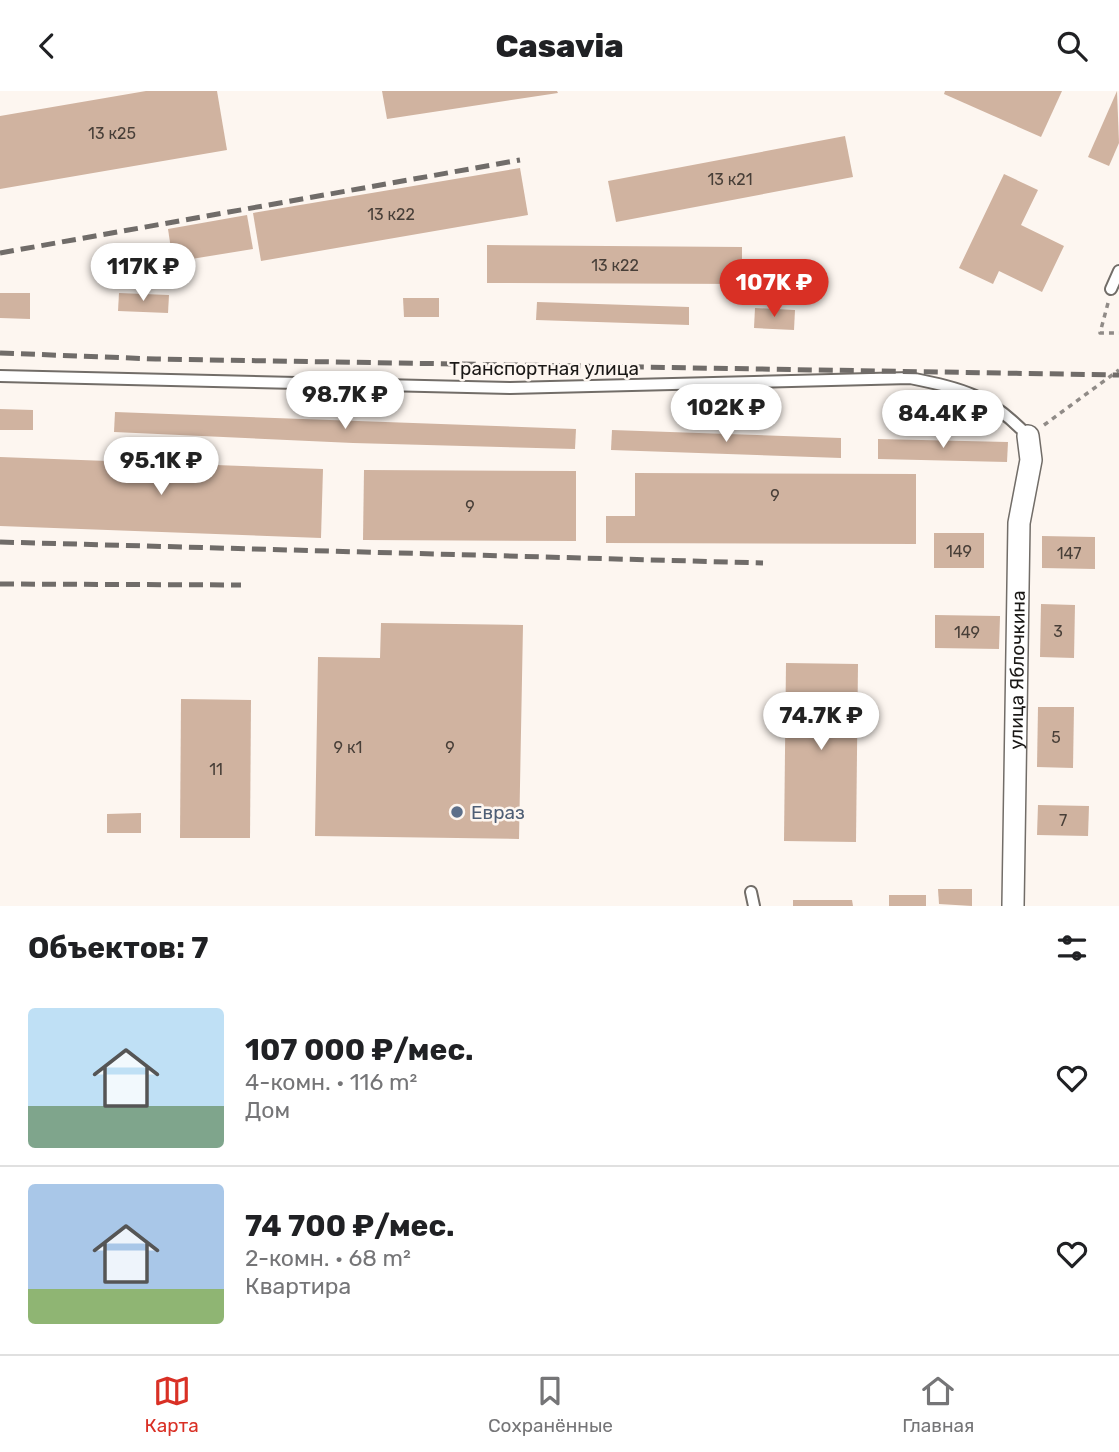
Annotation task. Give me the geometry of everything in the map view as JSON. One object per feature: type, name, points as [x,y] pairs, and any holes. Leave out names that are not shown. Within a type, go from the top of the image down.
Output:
[{"type":"street","name":"улица Яблочкина","points":[[1013,906],[1019,523],[1031,460],[1028,436]]},
{"type":"lane","points":[[1111,289],[1119,271]]},
{"type":"lane","name":"Транспортная улица","points":[[0,376],[510,388],[910,378],[953,387],[985,399],[1028,436]]},
{"type":"lane","points":[[751,892],[754,906]]},
{"type":"path","points":[[1111,289],[1100,333],[1119,333]]},
{"type":"path","points":[[1028,436],[1119,370]]},
{"type":"building","points":[[146,91],[217,91],[227,150],[0,189],[0,116]]},
{"type":"building","points":[[382,91],[557,91],[558,93],[387,119]]},
{"type":"building","points":[[945,91],[1062,91],[1041,137],[944,94]]},
{"type":"building","points":[[1117,91],[1119,143],[1109,166],[1088,157]]},
{"type":"building","points":[[845,136],[853,177],[616,222],[608,181]]},
{"type":"building","points":[[520,168],[528,215],[261,261],[253,213]]},
{"type":"building","points":[[1004,174],[1038,190],[1021,225],[1064,246],[1042,292],[999,271],[993,284],[959,268]]},
{"type":"building","points":[[247,215],[253,249],[173,262],[168,229]]},
{"type":"building","points":[[487,245],[742,247],[742,284],[487,283]]},
{"type":"building","points":[[0,293],[30,293],[30,319],[0,318]]},
{"type":"building","points":[[119,293],[169,295],[168,313],[118,311]]},
{"type":"building","points":[[403,298],[439,298],[439,317],[404,317]]},
{"type":"building","points":[[537,302],[689,307],[689,325],[536,320]]},
{"type":"building","points":[[755,308],[795,310],[794,330],[754,328]]},
{"type":"building","points":[[0,409],[33,410],[33,430],[0,430]]},
{"type":"building","points":[[115,412],[576,429],[575,449],[353,443],[114,432]]},
{"type":"building","points":[[612,430],[841,438],[841,458],[611,450]]},
{"type":"building","points":[[878,439],[1008,442],[1007,462],[878,459]]},
{"type":"building","points":[[0,457],[323,469],[321,538],[0,526]]},
{"type":"building","points":[[364,470],[576,471],[576,541],[363,540]]},
{"type":"building","points":[[635,473],[916,474],[916,544],[606,543],[606,516],[635,516]]},
{"type":"building","points":[[934,533],[984,533],[984,568],[934,568]]},
{"type":"building","points":[[1042,536],[1095,537],[1095,569],[1042,568]]},
{"type":"building","points":[[1041,604],[1075,605],[1074,658],[1040,657]]},
{"type":"building","points":[[935,615],[1000,616],[999,649],[935,648]]},
{"type":"building","points":[[381,623],[523,625],[519,839],[315,836],[318,657],[380,658]]},
{"type":"building","points":[[786,663],[858,664],[856,842],[784,841]]},
{"type":"building","points":[[181,699],[251,700],[250,838],[180,838]]},
{"type":"building","points":[[1038,707],[1074,707],[1073,768],[1037,767]]},
{"type":"building","points":[[1038,805],[1089,806],[1088,836],[1037,835]]},
{"type":"building","points":[[141,813],[141,833],[107,833],[107,814]]},
{"type":"building","points":[[938,889],[972,889],[972,906],[939,904]]},
{"type":"building","points":[[889,895],[926,895],[926,906],[889,906]]},
{"type":"building","points":[[793,900],[852,900],[853,906],[793,906]]},
{"type":"railway","points":[[0,253],[520,160]]},
{"type":"railway","points":[[0,353],[156,359],[1119,375]]},
{"type":"railway","points":[[0,542],[763,563]]},
{"type":"railway","points":[[0,584],[241,585]]},
{"type":"place","name":"Евраз","points":[[457,812]]}]
